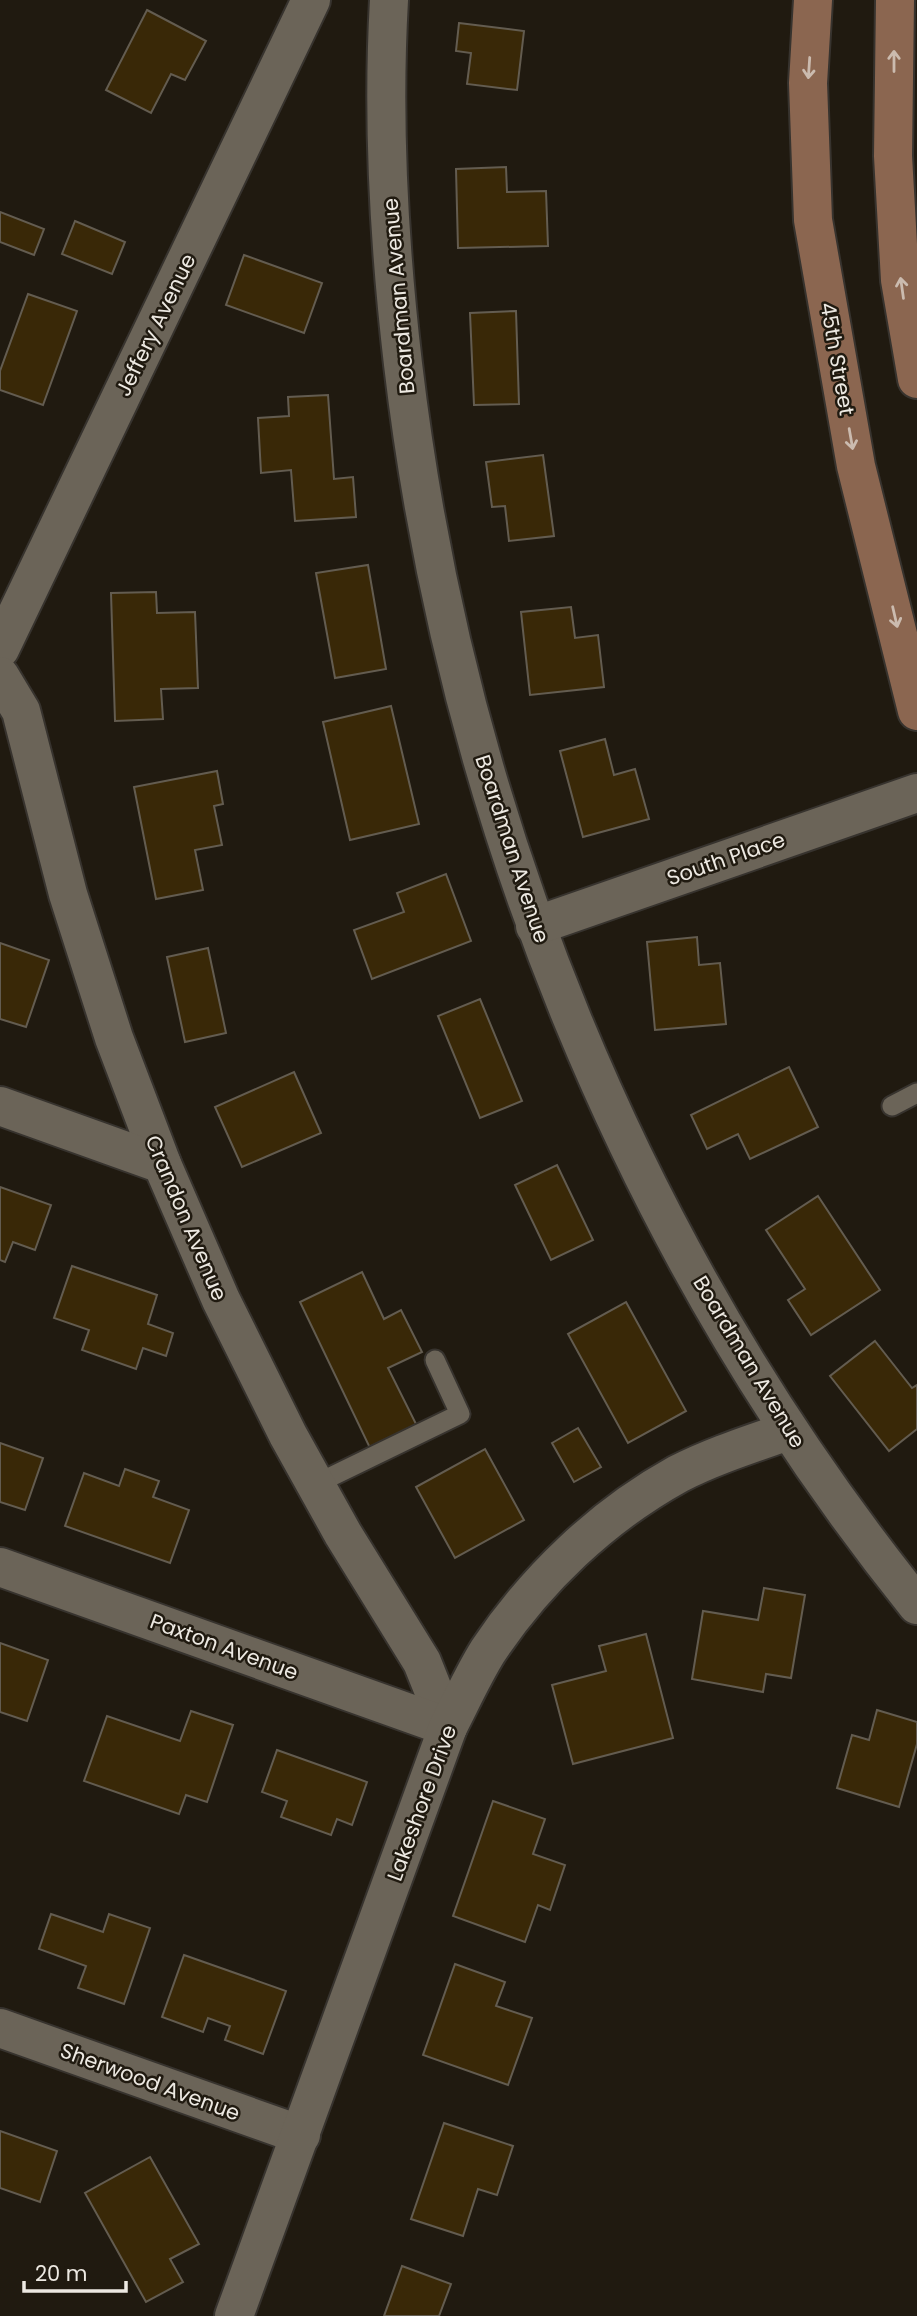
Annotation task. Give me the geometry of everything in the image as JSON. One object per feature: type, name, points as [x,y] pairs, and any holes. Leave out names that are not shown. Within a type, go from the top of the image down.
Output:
[{"type":"main road","name":"45th Street","points":[[813,0],[807,83],[813,219],[856,466],[917,711]]},
{"type":"main road","points":[[895,0],[893,156],[899,252],[917,379]]},
{"type":"street","name":"Jeffery Avenue","points":[[0,649],[311,0]]},
{"type":"street","name":"Boardman Avenue","points":[[389,0],[388,160],[396,299],[412,438],[436,574],[458,676],[496,810],[535,926],[579,1038],[653,1196],[719,1318],[788,1431],[917,1605]]},
{"type":"street","name":"Crandon Avenue","points":[[0,676],[21,711],[68,894],[114,1038],[162,1164],[221,1300],[316,1484],[422,1662],[448,1727]]},
{"type":"street","name":"South Place","points":[[535,926],[917,793]]},
{"type":"street","points":[[0,1106],[162,1164]]},
{"type":"street","name":"Lakeshore Drive","points":[[234,2316],[448,1727],[486,1654],[514,1614],[562,1560],[617,1514],[677,1475],[721,1454],[788,1431]]},
{"type":"street","name":"Paxton Avenue","points":[[0,1567],[448,1727]]},
{"type":"street","name":"Sherwood Avenue","points":[[0,2028],[301,2135]]},
{"type":"lane","points":[[892,1106],[917,1093]]},
{"type":"lane","points":[[316,1484],[460,1414],[435,1360]]},
{"type":"building","points":[[147,10],[206,41],[185,80],[171,74],[151,113],[106,90]]},
{"type":"building","points":[[459,23],[524,31],[517,90],[467,84],[471,53],[456,51]]},
{"type":"building","points":[[506,167],[507,192],[546,191],[548,246],[458,248],[456,169]]},
{"type":"building","points":[[0,212],[44,229],[34,255],[0,242]]},
{"type":"building","points":[[75,221],[125,242],[112,274],[62,254]]},
{"type":"building","points":[[244,255],[322,283],[304,333],[226,305]]},
{"type":"building","points":[[28,294],[77,311],[43,405],[0,390],[0,371]]},
{"type":"building","points":[[516,311],[519,404],[474,405],[470,313]]},
{"type":"building","points":[[328,395],[334,479],[353,477],[356,517],[295,521],[291,470],[261,473],[258,418],[289,416],[288,397]]},
{"type":"building","points":[[543,455],[554,536],[509,541],[505,506],[492,507],[486,462]]},
{"type":"building","points":[[368,565],[386,669],[335,678],[316,573]]},
{"type":"building","points":[[156,592],[157,613],[195,612],[198,688],[161,689],[163,719],[115,721],[111,593]]},
{"type":"building","points":[[571,607],[575,638],[598,635],[604,687],[530,695],[521,612]]},
{"type":"building","points":[[391,706],[419,824],[350,840],[323,722]]},
{"type":"building","points":[[605,739],[614,775],[635,769],[649,819],[583,837],[560,751]]},
{"type":"building","points":[[217,771],[223,804],[214,806],[222,845],[195,850],[203,890],[156,899],[134,787]]},
{"type":"building","points":[[446,874],[471,941],[372,979],[354,930],[404,912],[397,893]]},
{"type":"building","points":[[697,937],[699,965],[720,963],[726,1024],[655,1030],[647,942]]},
{"type":"building","points":[[0,943],[49,960],[26,1027],[0,1019]]},
{"type":"building","points":[[208,948],[226,1033],[185,1042],[167,957]]},
{"type":"building","points":[[480,999],[522,1101],[480,1118],[438,1016]]},
{"type":"building","points":[[789,1067],[818,1127],[750,1159],[738,1134],[707,1149],[691,1115]]},
{"type":"building","points":[[294,1072],[321,1133],[242,1167],[215,1107]]},
{"type":"building","points":[[557,1165],[593,1240],[551,1260],[515,1185]]},
{"type":"building","points":[[0,1187],[51,1205],[35,1250],[13,1242],[5,1262],[0,1260]]},
{"type":"building","points":[[818,1196],[880,1290],[811,1335],[788,1300],[805,1289],[766,1230]]},
{"type":"building","points":[[72,1266],[157,1295],[148,1324],[173,1333],[166,1356],[143,1348],[136,1369],[82,1350],[89,1330],[54,1318]]},
{"type":"building","points":[[362,1272],[384,1319],[401,1310],[422,1352],[388,1368],[417,1426],[370,1448],[300,1302]]},
{"type":"building","points":[[626,1302],[686,1411],[628,1443],[568,1334]]},
{"type":"building","points":[[875,1341],[912,1388],[917,1385],[917,1429],[889,1451],[830,1376]]},
{"type":"building","points":[[578,1428],[601,1467],[574,1482],[552,1443]]},
{"type":"building","points":[[0,1443],[43,1458],[25,1510],[0,1502]]},
{"type":"building","points":[[485,1449],[524,1520],[455,1558],[416,1487]]},
{"type":"building","points":[[125,1469],[159,1481],[153,1497],[189,1510],[170,1563],[65,1526],[84,1473],[119,1486]]},
{"type":"building","points":[[764,1588],[805,1595],[791,1678],[766,1674],[763,1692],[692,1679],[703,1611],[758,1620]]},
{"type":"building","points":[[646,1634],[673,1738],[573,1764],[552,1685],[606,1671],[599,1646]]},
{"type":"building","points":[[0,1643],[48,1660],[27,1721],[0,1712]]},
{"type":"building","points":[[877,1710],[917,1722],[917,1744],[899,1807],[837,1788],[852,1735],[869,1740]]},
{"type":"building","points":[[191,1711],[233,1725],[207,1802],[186,1795],[179,1814],[84,1781],[107,1716],[180,1741]]},
{"type":"building","points":[[277,1750],[367,1782],[352,1825],[337,1819],[331,1835],[281,1817],[287,1801],[262,1792]]},
{"type":"building","points":[[493,1801],[545,1819],[533,1854],[565,1865],[550,1910],[538,1905],[525,1942],[453,1916]]},
{"type":"building","points":[[51,1914],[103,1932],[109,1914],[150,1928],[124,2004],[78,1988],[86,1966],[39,1949]]},
{"type":"building","points":[[184,1955],[286,1991],[263,2054],[225,2040],[230,2026],[208,2018],[203,2032],[162,2017]]},
{"type":"building","points":[[455,1964],[505,1982],[496,2006],[532,2018],[508,2085],[423,2055]]},
{"type":"building","points":[[444,2123],[513,2146],[497,2195],[478,2189],[463,2236],[411,2219]]},
{"type":"building","points":[[0,2131],[57,2151],[40,2202],[0,2188]]},
{"type":"building","points":[[150,2157],[199,2244],[170,2259],[183,2282],[146,2302],[85,2193]]},
{"type":"building","points":[[402,2266],[451,2284],[439,2316],[384,2316]]}]
